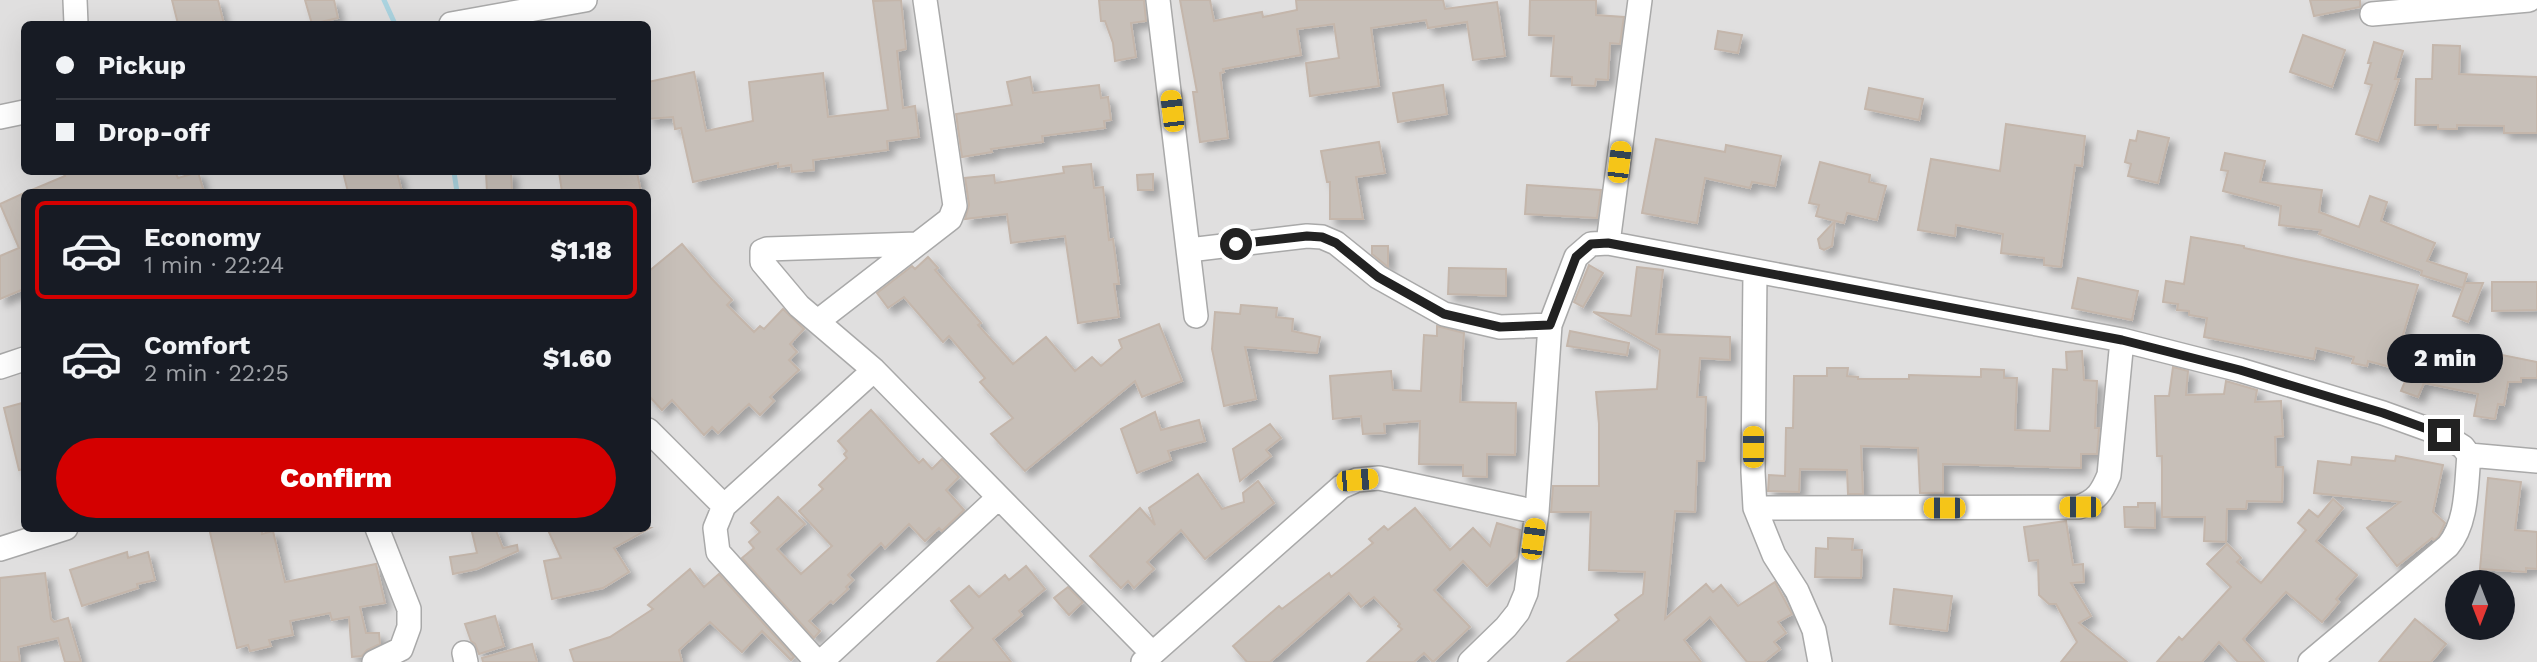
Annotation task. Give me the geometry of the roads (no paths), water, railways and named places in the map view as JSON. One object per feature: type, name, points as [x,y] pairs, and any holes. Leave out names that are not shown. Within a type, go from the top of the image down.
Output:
[{"type":"street","points":[[75,0],[76,21]]},
{"type":"street","points":[[468,21],[586,0]]},
{"type":"street","points":[[818,321],[950,219],[955,206],[925,0]]},
{"type":"street","points":[[1158,0],[1196,316]]},
{"type":"street","points":[[1608,243],[1640,0]]},
{"type":"street","points":[[2372,14],[2529,0]]},
{"type":"street","points":[[0,117],[21,112]]},
{"type":"street","points":[[1189,250],[1307,236],[1322,237],[1336,243],[1378,277],[1444,314],[1500,327],[1550,325]]},
{"type":"street","points":[[1469,662],[1506,627],[1518,612],[1526,593],[1537,512],[1550,325],[1576,257],[1591,244],[1608,243],[2122,340],[2240,370],[2383,413],[2444,435],[2463,447],[2469,455],[2461,522],[2456,537],[2310,662]]},
{"type":"street","points":[[917,244],[767,249],[762,251],[762,262],[799,306],[874,370],[1147,657],[1341,487],[1357,480],[1379,478],[1537,512]]},
{"type":"street","points":[[1755,272],[1755,508],[1774,555],[1797,591],[1814,630],[1820,662]]},
{"type":"street","points":[[1755,508],[2080,507],[2090,503],[2101,495],[2109,475],[2122,340]]},
{"type":"street","points":[[0,368],[21,360]]},
{"type":"street","points":[[874,370],[724,506],[715,528],[718,552],[819,662],[998,498]]},
{"type":"street","points":[[651,433],[724,506]]},
{"type":"street","points":[[2469,455],[2537,461]]},
{"type":"street","points":[[0,549],[53,532]]},
{"type":"street","points":[[374,662],[401,649],[409,627],[409,609],[379,532]]},
{"type":"waterway","points":[[384,0],[394,21]]},
{"type":"waterway","points":[[454,175],[457,189]]}]
